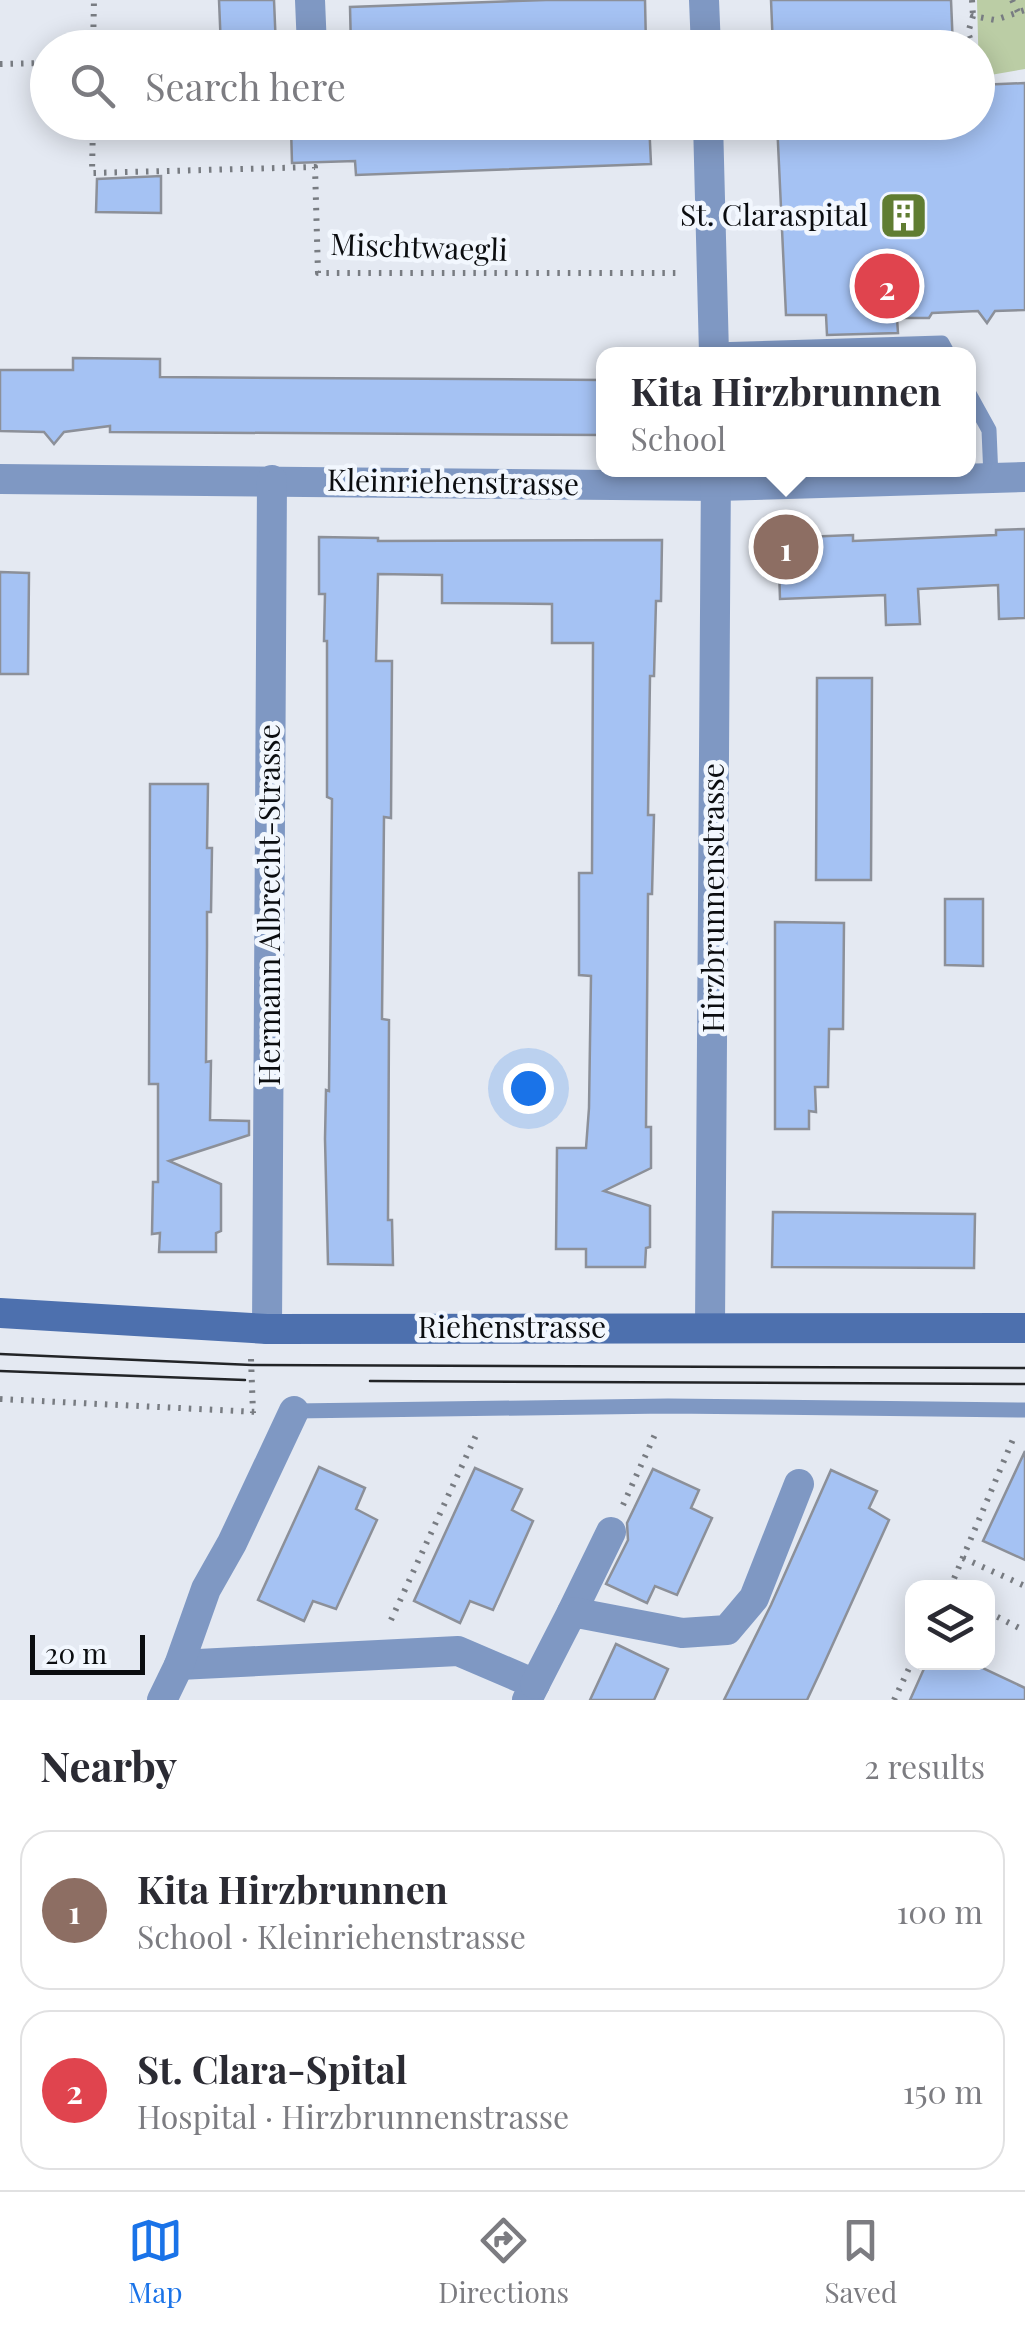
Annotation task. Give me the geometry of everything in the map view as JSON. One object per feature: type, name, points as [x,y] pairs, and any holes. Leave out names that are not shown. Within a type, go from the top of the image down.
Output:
[{"type":"main road","name":"Riehenstrasse","points":[[0,1314],[268,1330],[1025,1328]]},
{"type":"street","points":[[310,0],[311,30]]},
{"type":"street","points":[[704,0],[705,30]]},
{"type":"street","points":[[708,140],[714,347]]},
{"type":"street","name":"Kleinriehenstrasse","points":[[0,480],[1025,477]]},
{"type":"street","name":"Hirzbrunnenstrasse","points":[[710,1326],[716,478]]},
{"type":"street","name":"Hermann Albrecht-Strasse","points":[[268,1330],[272,480]]},
{"type":"street","points":[[162,1700],[206,1589],[232,1544],[294,1412]]},
{"type":"street","points":[[572,1612],[682,1633],[728,1630],[754,1598],[800,1484]]},
{"type":"street","points":[[179,1665],[458,1651],[531,1692],[611,1532]]},
{"type":"lane","points":[[841,347],[942,343],[944,347]]},
{"type":"lane","points":[[976,406],[989,430],[991,478]]},
{"type":"lane","points":[[294,1412],[668,1406],[1025,1410]]},
{"type":"path","points":[[93,30],[94,0]]},
{"type":"path","points":[[969,30],[972,0]]},
{"type":"path","points":[[973,16],[996,20],[1022,11],[1012,0]]},
{"type":"path","points":[[0,64],[30,63]]},
{"type":"path","name":"Mischtwaegli","points":[[93,140],[92,173],[315,168],[318,273],[712,273]]},
{"type":"path","points":[[0,1399],[294,1412]]},
{"type":"path","points":[[611,1532],[668,1406]]},
{"type":"path","points":[[375,1655],[489,1408]]},
{"type":"path","points":[[953,1580],[1017,1429]]},
{"type":"path","points":[[962,1558],[1025,1586]]},
{"type":"path","points":[[995,1616],[1025,1631]]},
{"type":"path","points":[[894,1700],[908,1670]]},
{"type":"green space","points":[[977,0],[1025,0],[1025,69],[995,74],[995,30],[978,30]]},
{"type":"building","points":[[219,0],[274,0],[275,30],[220,30]]},
{"type":"building","points":[[645,0],[646,30],[351,30],[350,7]]},
{"type":"building","points":[[771,0],[951,0],[952,30],[772,30]]},
{"type":"building","name":"St. Claraspital","points":[[1025,83],[1025,310],[995,311],[987,323],[978,311],[932,313],[929,318],[897,318],[898,333],[827,335],[826,315],[786,315],[778,140],[995,140],[995,84]]},
{"type":"building","points":[[291,140],[650,140],[651,164],[356,175],[355,161],[292,163]]},
{"type":"building","points":[[161,176],[161,213],[96,212],[97,179]]},
{"type":"building","points":[[73,358],[160,359],[160,377],[596,380],[596,435],[110,432],[110,426],[64,432],[54,444],[44,432],[0,431],[0,370],[73,370]]},
{"type":"building","points":[[1025,529],[1025,618],[999,619],[998,585],[918,589],[920,624],[886,625],[885,595],[780,599],[778,538],[853,535],[853,541],[996,535],[996,530]]},
{"type":"building","points":[[319,537],[378,541],[662,540],[661,601],[656,601],[654,676],[650,676],[648,815],[654,815],[652,894],[648,894],[646,1127],[651,1127],[651,1168],[604,1191],[650,1206],[650,1247],[646,1248],[645,1267],[586,1267],[586,1249],[556,1249],[557,1148],[586,1148],[589,1108],[591,976],[579,975],[579,873],[592,873],[593,643],[552,643],[552,604],[442,603],[442,575],[378,574],[376,661],[392,661],[391,818],[384,817],[382,1019],[389,1020],[388,1220],[392,1220],[393,1265],[328,1264],[325,1139],[326,1090],[329,1091],[332,799],[327,797],[327,641],[325,594],[319,594]]},
{"type":"building","points":[[0,572],[29,573],[28,674],[0,674]]},
{"type":"building","points":[[817,678],[872,678],[871,880],[816,880]]},
{"type":"building","points":[[150,784],[208,784],[207,848],[212,848],[211,912],[207,912],[206,1062],[211,1061],[210,1120],[249,1121],[249,1135],[169,1161],[221,1184],[221,1231],[216,1233],[216,1252],[159,1252],[160,1233],[152,1234],[153,1182],[158,1182],[158,1084],[149,1084]]},
{"type":"building","points":[[945,899],[983,899],[983,966],[945,965]]},
{"type":"building","points":[[775,922],[844,923],[843,1029],[829,1029],[828,1087],[815,1087],[816,1112],[809,1111],[809,1129],[775,1129]]},
{"type":"building","points":[[773,1212],[975,1214],[974,1268],[772,1267]]},
{"type":"building","points":[[1025,1451],[1025,1560],[983,1541]]},
{"type":"building","points":[[319,1467],[365,1488],[356,1509],[377,1520],[336,1609],[313,1601],[304,1621],[258,1600]]},
{"type":"building","points":[[475,1468],[522,1489],[512,1510],[533,1521],[493,1610],[470,1601],[460,1623],[414,1601]]},
{"type":"building","points":[[653,1469],[699,1490],[691,1508],[712,1518],[677,1595],[655,1586],[647,1603],[606,1584],[628,1540],[627,1523]]},
{"type":"building","points":[[831,1470],[877,1491],[869,1508],[889,1520],[822,1668],[807,1700],[724,1700],[771,1605]]},
{"type":"building","points":[[616,1644],[668,1669],[654,1700],[590,1700]]},
{"type":"building","points":[[923,1670],[987,1670],[1025,1688],[1025,1700],[910,1700]]},
{"type":"tram line","points":[[0,1354],[252,1365],[1025,1368]]},
{"type":"tram line","points":[[0,1371],[245,1380]]},
{"type":"tram line","points":[[370,1381],[1025,1384]]},
{"type":"place","name":"St. Claraspital","points":[[903,216]]},
{"type":"place","name":"St. Clara-Spital","points":[[887,286]]},
{"type":"place","name":"Kita Hirzbrunnen","points":[[786,547]]}]
